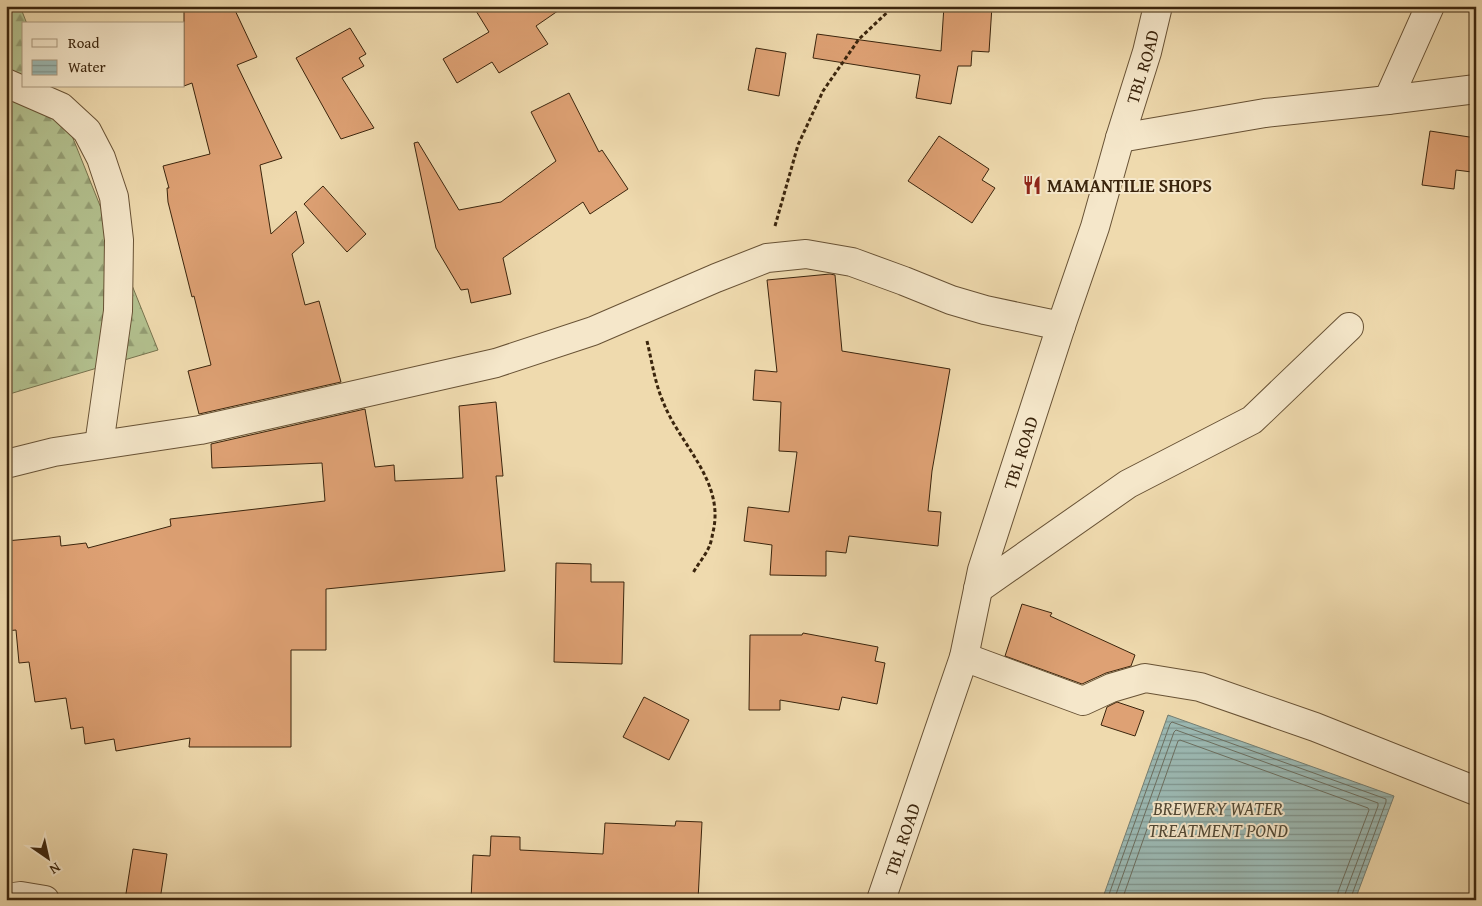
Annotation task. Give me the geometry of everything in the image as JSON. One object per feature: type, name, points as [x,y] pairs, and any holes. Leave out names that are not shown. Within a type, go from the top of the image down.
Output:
[{"type":"street","name":"TBL ROAD","points":[[881,900],[964,658],[982,570],[1095,227],[1147,52],[1158,6]]},
{"type":"street","points":[[1388,100],[1430,6]]},
{"type":"street","points":[[6,83],[61,107],[87,132],[101,158],[114,197],[118,240],[118,311],[99,444]]},
{"type":"street","points":[[1120,138],[1265,113],[1476,89]]},
{"type":"street","points":[[6,464],[54,452],[99,444],[200,430],[496,363],[593,331],[767,258],[806,254],[852,262],[960,303],[1061,326]]},
{"type":"street","points":[[978,589],[1128,484],[1252,420],[1350,326]]},
{"type":"street","points":[[964,658],[1082,700],[1111,688],[1145,678],[1200,688],[1315,728],[1476,791]]},
{"type":"street","points":[[6,898],[21,896],[45,900]]},
{"type":"path","points":[[767,258],[798,145],[823,91],[859,39],[894,6]]},
{"type":"path","points":[[639,311],[656,381],[664,405],[705,475],[715,509],[715,525],[710,546],[693,573]]},
{"type":"green space","points":[[6,6],[20,6],[26,22],[22,22],[22,88],[53,88],[158,350],[6,395]]},
{"type":"water","name":"BREWERY WATER TREATMENT POND","points":[[1168,715],[1394,796],[1355,900],[1102,900]]},
{"type":"building","points":[[184,6],[233,6],[257,57],[237,65],[282,158],[260,165],[271,234],[296,211],[304,243],[292,254],[305,305],[319,301],[341,382],[199,414],[188,371],[211,365],[168,202],[167,188],[169,188],[163,166],[210,154],[192,83],[185,86]]},
{"type":"building","points":[[473,6],[565,6],[536,26],[548,44],[499,73],[492,62],[457,83],[443,59],[489,32]]},
{"type":"building","points":[[944,6],[992,6],[989,52],[972,51],[971,66],[958,66],[951,104],[916,98],[920,75],[813,58],[817,34],[941,51]]},
{"type":"building","points":[[350,28],[366,54],[359,58],[364,66],[342,78],[374,128],[341,139],[296,58]]},
{"type":"building","points":[[756,48],[786,53],[779,96],[748,90]]},
{"type":"building","points":[[569,93],[599,152],[602,150],[628,189],[590,214],[583,202],[503,258],[511,294],[471,303],[468,289],[461,290],[436,248],[414,143],[418,142],[459,210],[501,202],[556,161],[531,112]]},
{"type":"building","points":[[1430,131],[1476,138],[1472,172],[1456,170],[1454,189],[1422,185]]},
{"type":"building","points":[[939,136],[989,169],[982,180],[995,188],[972,223],[908,181]]},
{"type":"building","points":[[323,186],[366,234],[347,252],[304,204]]},
{"type":"building","points":[[835,275],[842,351],[950,369],[932,471],[928,511],[941,512],[938,546],[849,536],[846,553],[826,551],[826,576],[770,575],[772,545],[744,541],[748,507],[789,512],[797,452],[779,451],[781,402],[753,400],[755,370],[777,372],[767,280]]},
{"type":"building","points":[[496,402],[503,476],[496,476],[505,571],[326,589],[326,650],[291,650],[291,747],[189,747],[190,738],[116,751],[114,739],[85,744],[83,727],[71,729],[66,698],[35,702],[29,662],[19,663],[16,630],[6,631],[6,541],[60,536],[61,546],[86,543],[88,548],[171,526],[170,519],[325,501],[322,463],[212,468],[211,444],[365,409],[375,467],[394,465],[395,481],[463,478],[459,406]]},
{"type":"building","points":[[556,563],[591,564],[591,582],[624,582],[622,664],[554,662]]},
{"type":"building","points":[[1022,604],[1052,613],[1050,616],[1135,655],[1131,666],[1106,673],[1082,684],[1005,656]]},
{"type":"building","points":[[803,633],[878,647],[875,661],[885,663],[877,704],[842,697],[839,710],[780,700],[780,710],[749,710],[750,635],[802,635]]},
{"type":"building","points":[[644,697],[689,720],[669,760],[623,737]]},
{"type":"building","points":[[1117,702],[1144,711],[1135,736],[1101,725],[1107,707]]},
{"type":"building","points":[[676,821],[702,822],[698,900],[471,900],[473,855],[490,856],[491,836],[520,837],[520,850],[603,854],[605,823],[675,826]]},
{"type":"building","points":[[133,849],[167,854],[160,900],[125,900]]},
{"type":"place","name":"MAMANTILIE SHOPS","points":[[1032,185]]}]
